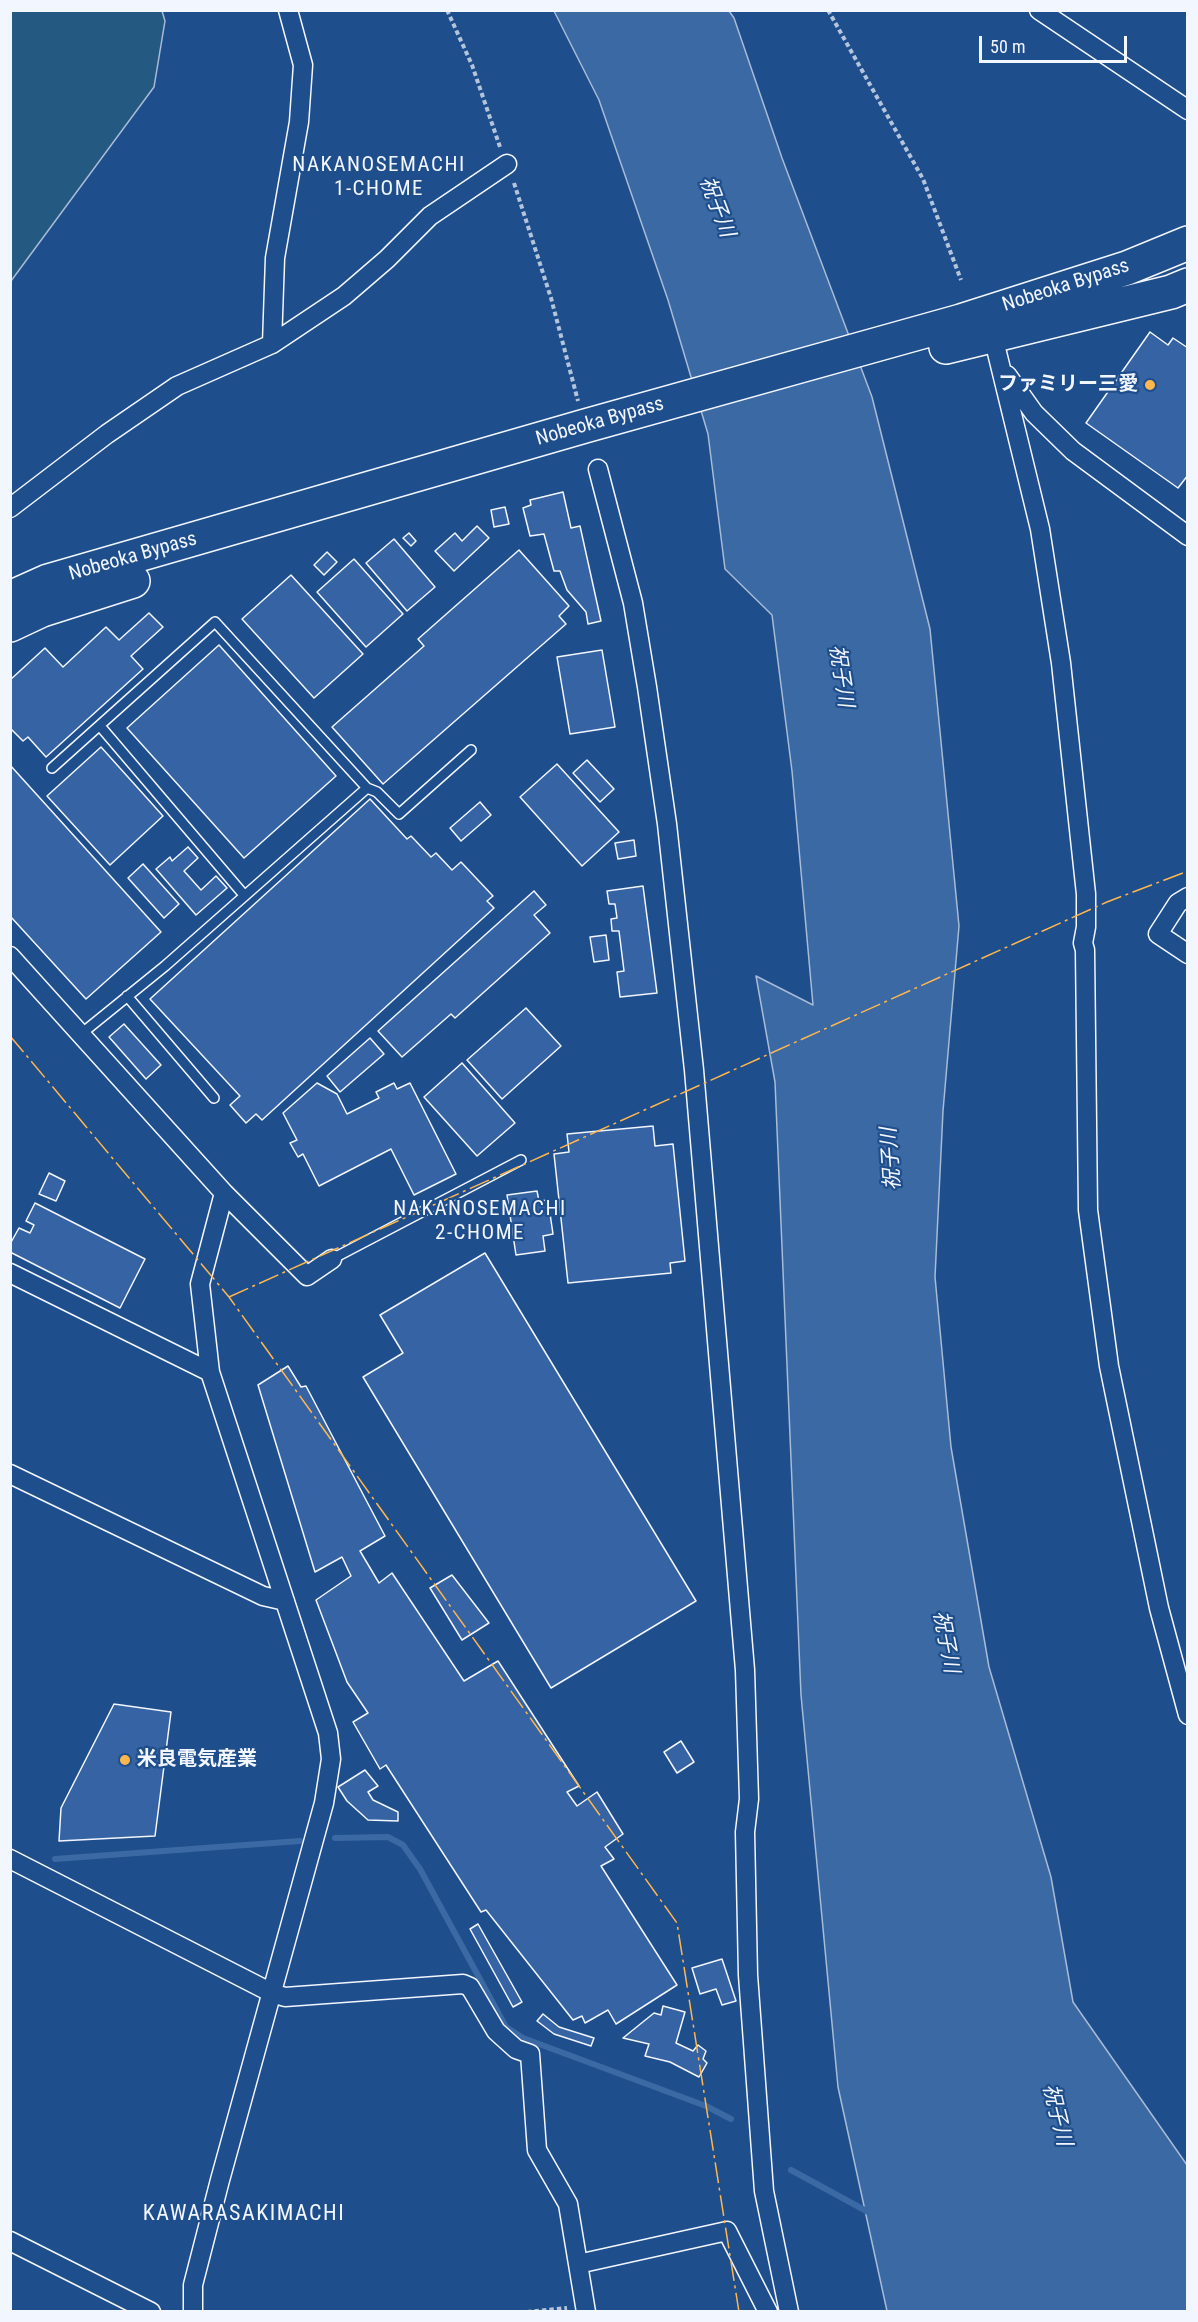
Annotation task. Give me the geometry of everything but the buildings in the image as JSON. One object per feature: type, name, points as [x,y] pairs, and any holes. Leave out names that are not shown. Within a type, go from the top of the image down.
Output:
[{"type":"highway","name":"Nobeoka Bypass","points":[[10,625],[42,610],[96,591],[977,327],[1188,243]]},
{"type":"highway","name":"Nobeoka Bypass","points":[[977,327],[1171,292],[1188,285]]},
{"type":"highway","name":"Nobeoka Bypass","points":[[10,598],[48,581],[592,441]]},
{"type":"street","points":[[272,344],[275,258],[298,122],[303,65],[288,10]]},
{"type":"street","points":[[1039,10],[1188,110]]},
{"type":"street","points":[[10,508],[107,434],[177,386],[272,344],[344,296],[387,260],[430,216],[504,155]]},
{"type":"street","points":[[977,327],[1034,413],[1073,451],[1188,536]]},
{"type":"street","points":[[1001,366],[1040,529],[1064,686],[1086,894],[1086,927],[1083,944],[1085,950],[1088,1210],[1109,1366],[1159,1608],[1188,1715]]},
{"type":"street","points":[[592,441],[633,603],[647,687],[667,824],[693,1058],[745,1670],[749,1799],[745,1832],[748,1975],[762,2169],[764,2191],[789,2312]]},
{"type":"street","points":[[1188,897],[1178,903],[1158,934],[1188,954]]},
{"type":"street","points":[[10,956],[224,1193],[307,1276],[332,1259]]},
{"type":"street","points":[[193,2312],[193,2285],[324,1803],[331,1759],[328,1733],[210,1372],[200,1284],[224,1193]]},
{"type":"street","points":[[10,1273],[210,1372]]},
{"type":"street","points":[[10,1474],[263,1596],[285,1601]]},
{"type":"street","points":[[10,1859],[285,1998],[463,1984],[470,1987],[496,2031],[516,2049],[530,2054],[537,2150],[568,2204],[586,2309]]},
{"type":"street","points":[[10,1876],[37,1872]]},
{"type":"street","points":[[578,2264],[726,2231],[768,2312]]},
{"type":"street","points":[[10,2241],[151,2312]]},
{"type":"lane","points":[[52,768],[215,622],[367,788],[377,792],[399,814],[471,750]]},
{"type":"lane","points":[[100,726],[244,895]]},
{"type":"lane","points":[[81,1034],[367,788]]},
{"type":"lane","points":[[127,996],[214,1098]]},
{"type":"lane","points":[[332,1259],[521,1160]]},
{"type":"path","points":[[447,10],[472,64],[504,155]]},
{"type":"path","points":[[828,11],[923,179],[961,280]]},
{"type":"path","points":[[514,183],[551,298],[592,441]]},
{"type":"path","points":[[527,2312],[586,2309]]},
{"type":"shaded area","points":[[11,10],[162,11],[165,21],[154,87],[11,281]]},
{"type":"water","name":"祝子川","points":[[554,11],[729,11],[734,18],[782,158],[872,397],[930,629],[959,926],[943,1111],[935,1277],[951,1447],[989,1667],[1051,1877],[1073,2002],[1187,2165],[1187,2311],[887,2311],[838,2087],[801,1695],[775,1082],[756,976],[813,1005],[792,771],[772,615],[725,569],[708,434],[668,300],[599,100]]},
{"type":"waterway","points":[[335,1838],[388,1837],[403,1845],[420,1869],[506,2027],[523,2038],[706,2106],[731,2119]]},
{"type":"waterway","points":[[55,1859],[300,1841]]},
{"type":"waterway","points":[[791,2170],[870,2213]]},
{"type":"power","points":[[229,1297],[1107,902],[1188,871]]},
{"type":"power","points":[[10,1036],[229,1297],[677,1923],[739,2312]]},
{"type":"place","name":"ファミリー三愛","points":[[1150,385]]},
{"type":"place","name":"米良電気産業","points":[[125,1760]]},
{"type":"district","name":"NAKANOSEMACHI 1-CHOME","points":[[379,178]]},
{"type":"district","name":"NAKANOSEMACHI 2-CHOME","points":[[480,1222]]},
{"type":"district","name":"KAWARASAKIMACHI","points":[[244,2214]]}]
